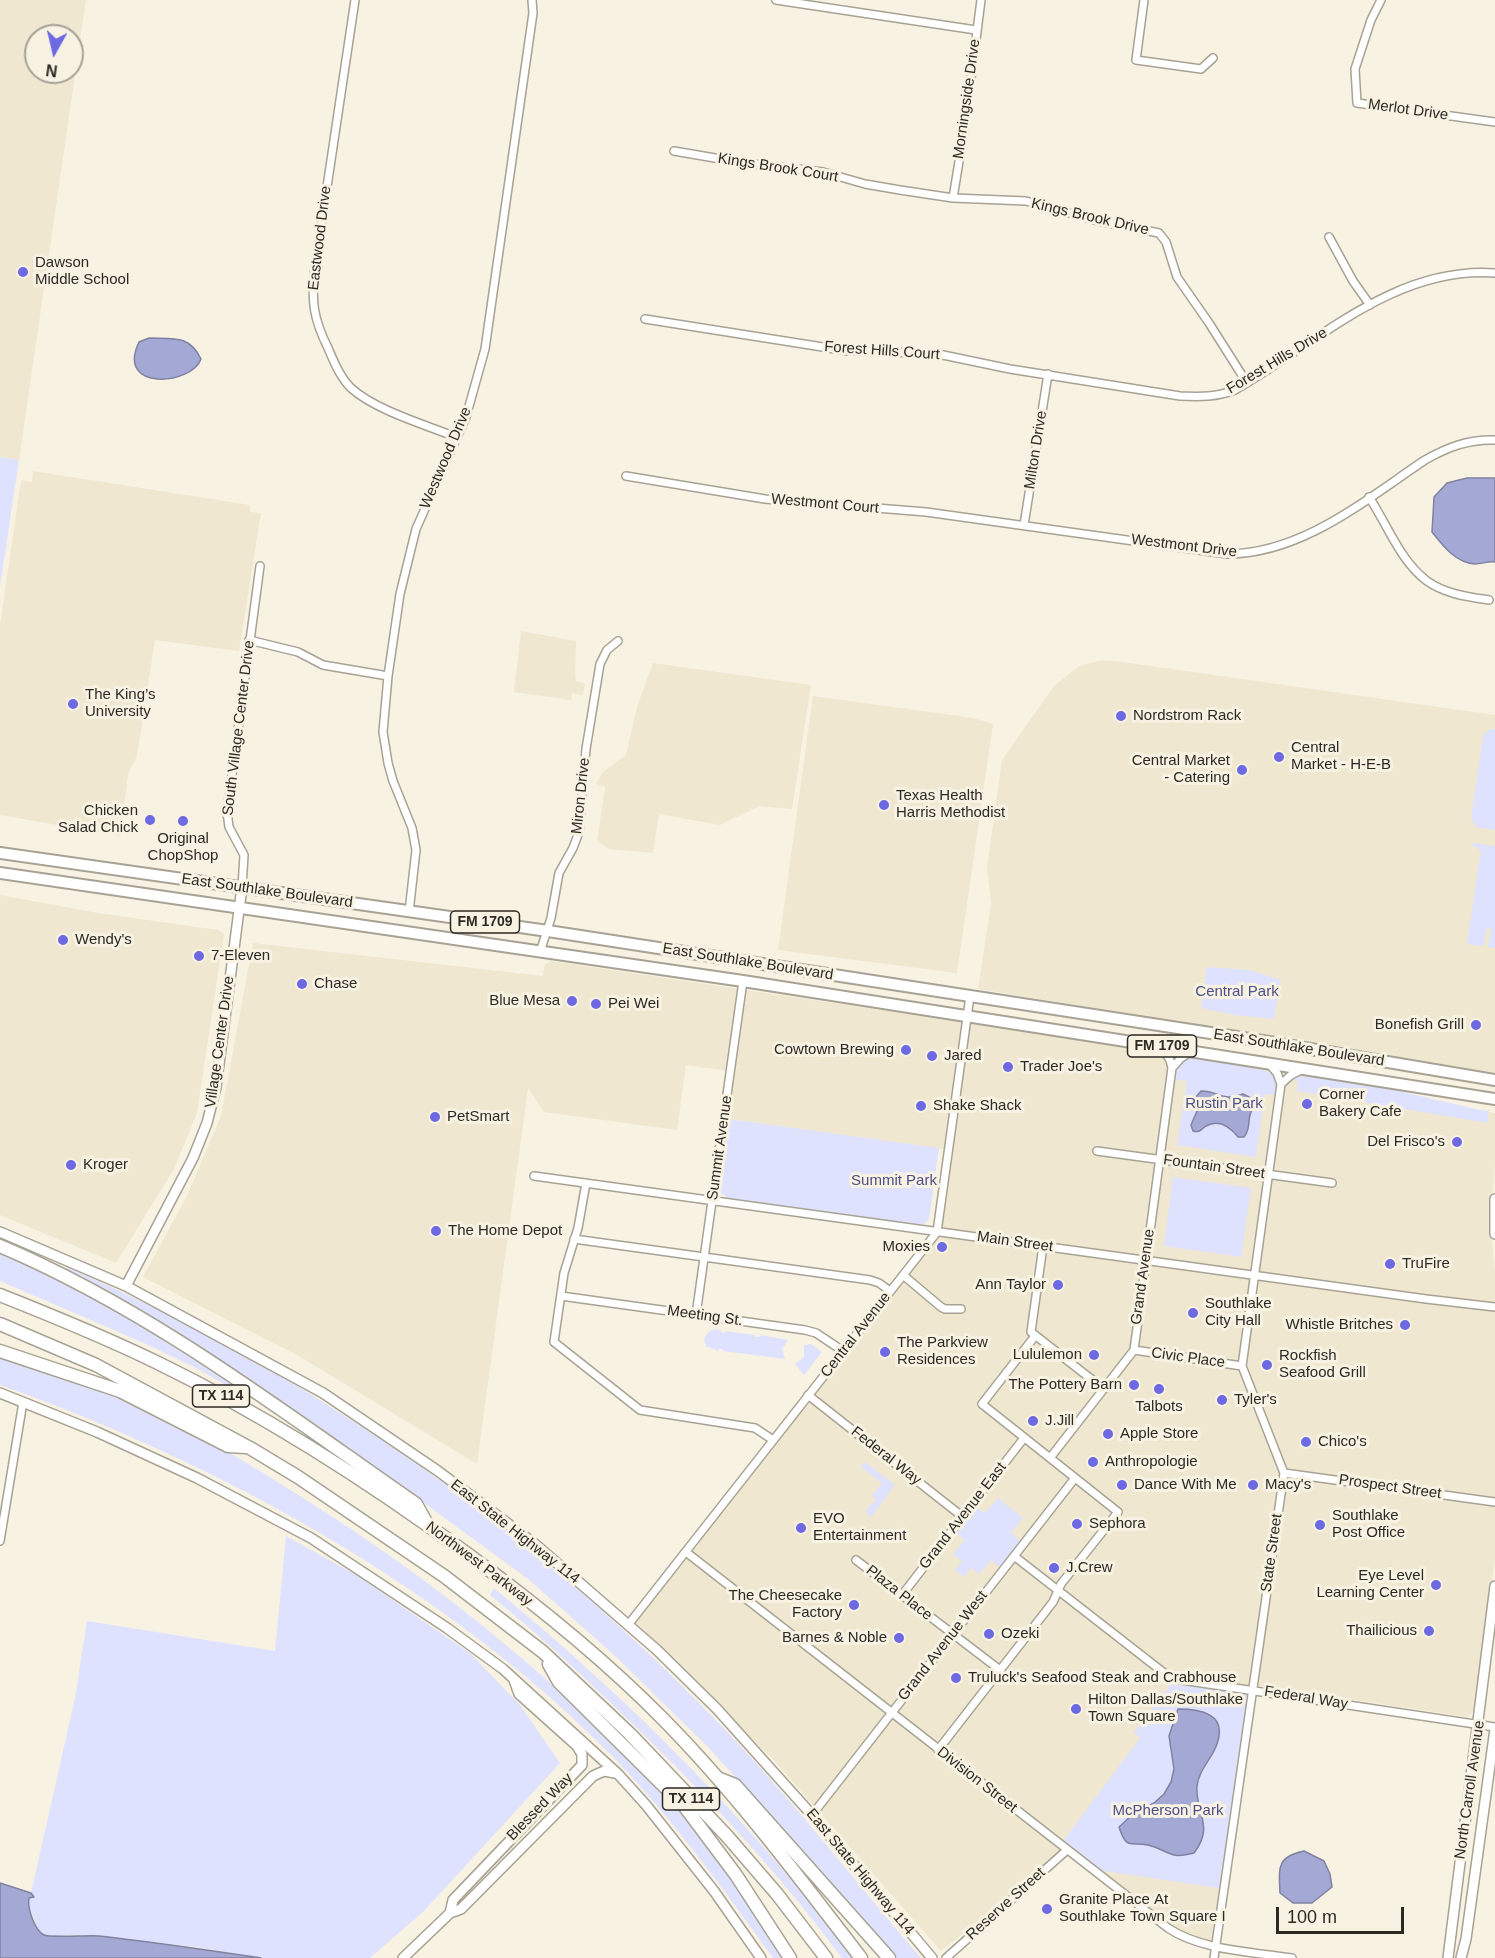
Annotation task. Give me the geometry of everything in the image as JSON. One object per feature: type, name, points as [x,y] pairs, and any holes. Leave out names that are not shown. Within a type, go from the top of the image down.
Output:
[{"type":"highway","points":[[0,1246],[134,1312],[197,1352],[417,1504],[428,1525]]},
{"type":"highway","name":"Northwest Parkway","points":[[0,1295],[115,1342],[219,1395],[336,1464],[428,1525],[520,1593],[597,1658],[662,1719],[717,1778],[784,1856],[861,1958]]},
{"type":"highway","name":"Northwest Parkway","points":[[0,1324],[96,1365],[250,1448],[444,1576],[543,1652],[630,1734],[727,1836],[777,1894],[826,1958]]},
{"type":"highway","points":[[0,1351],[120,1391],[228,1446],[250,1448]]},
{"type":"highway","points":[[543,1652],[559,1682],[685,1808],[736,1875],[790,1958]]},
{"type":"highway","points":[[717,1778],[735,1785],[889,1958]]},
{"type":"main road","name":"East Southlake Boulevard","points":[[0,853],[548,931],[1495,1080]]},
{"type":"main road","name":"East Southlake Boulevard","points":[[0,873],[743,981],[1495,1099]]},
{"type":"main road","name":"Village Center Drive","points":[[126,1286],[193,1158],[207,1123],[216,1087],[242,887]]},
{"type":"main road","points":[[1495,1198],[1495,1234]]},
{"type":"main road","name":"East State Highway 114","points":[[0,1232],[126,1286],[331,1398],[438,1471],[535,1544],[628,1625],[717,1709],[812,1815],[932,1958]]},
{"type":"main road","points":[[0,1393],[97,1432],[197,1478],[311,1538],[447,1628],[512,1676],[618,1774],[665,1827],[761,1958]]},
{"type":"main road","name":"North Carroll Avenue","points":[[1448,1958],[1495,1586]]},
{"type":"main road","name":"Blessed Way","points":[[450,1913],[453,1900],[582,1765],[582,1754],[576,1746],[519,1694],[512,1676]]},
{"type":"main road","name":"North Carroll Avenue","points":[[1461,1958],[1466,1940],[1495,1728]]},
{"type":"main road","name":"Blessed Way","points":[[403,1958],[450,1913],[461,1909],[593,1776],[604,1771],[618,1774]]},
{"type":"street","name":"Eastwood Drive","points":[[355,0],[315,267],[313,309],[318,329],[342,376],[351,388],[391,411],[456,437]]},
{"type":"street","name":"Westwood Drive","points":[[409,912],[416,850],[412,828],[393,781],[383,732],[388,676],[400,594],[416,529],[471,399],[484,349],[532,15],[532,0]]},
{"type":"street","points":[[776,0],[976,30]]},
{"type":"street","name":"Morningside Drive","points":[[953,198],[981,0]]},
{"type":"street","points":[[1144,0],[1136,60],[1202,69],[1213,58]]},
{"type":"street","name":"Merlot Drive","points":[[1381,0],[1371,20],[1355,69],[1357,103],[1495,122]]},
{"type":"street","name":"Kings Brook Court","points":[[674,151],[744,164],[823,172],[865,184],[953,198]]},
{"type":"street","name":"Kings Brook Drive","points":[[953,198],[1026,201],[1098,221],[1160,233],[1166,243],[1177,277],[1247,383]]},
{"type":"street","points":[[1329,237],[1353,281],[1370,305]]},
{"type":"street","name":"Forest Hills Drive","points":[[1048,374],[1180,396],[1222,395],[1247,383],[1384,296],[1425,281],[1462,274],[1495,273]]},
{"type":"street","name":"Forest Hills Court","points":[[645,320],[848,351],[943,355],[1048,374]]},
{"type":"street","name":"Milton Drive","points":[[1024,525],[1048,374]]},
{"type":"street","name":"Westmont Drive","points":[[1024,525],[1227,554],[1241,554],[1273,548],[1316,531],[1441,451],[1461,443],[1495,440]]},
{"type":"street","name":"Westmont Court","points":[[626,476],[765,499],[926,512],[1024,525]]},
{"type":"street","points":[[1369,497],[1407,560],[1428,581],[1450,592],[1489,600]]},
{"type":"street","name":"South Village Center Drive","points":[[242,887],[244,855],[229,827],[227,812],[260,566]]},
{"type":"street","points":[[249,640],[298,652],[323,665],[388,676]]},
{"type":"street","name":"Miron Drive","points":[[540,952],[555,905],[559,873],[573,848],[579,831],[586,749],[600,664],[607,650],[618,641]]},
{"type":"street","name":"Summit Avenue","points":[[696,1315],[743,981]]},
{"type":"street","points":[[937,1232],[970,996]]},
{"type":"street","points":[[1161,1046],[1172,1068],[1192,1051]]},
{"type":"street","points":[[1268,1063],[1277,1073],[1281,1084],[1291,1075],[1304,1069]]},
{"type":"street","name":"Grand Avenue","points":[[1050,1458],[1134,1350],[1172,1068]]},
{"type":"street","name":"State Street","points":[[1214,1958],[1284,1473],[1242,1366],[1281,1084]]},
{"type":"street","name":"Fountain Street","points":[[1097,1151],[1332,1183]]},
{"type":"street","name":"Main Street","points":[[534,1176],[1254,1276],[1495,1307]]},
{"type":"street","points":[[586,1183],[581,1215],[566,1262],[554,1342],[633,1405],[647,1412],[755,1428],[773,1440]]},
{"type":"street","name":"Central Avenue","points":[[628,1625],[937,1232]]},
{"type":"street","points":[[574,1239],[870,1280],[890,1291]]},
{"type":"street","points":[[1043,1246],[1030,1332],[1104,1389]]},
{"type":"street","points":[[903,1275],[941,1307],[961,1309]]},
{"type":"street","name":"Meeting St.","points":[[561,1296],[805,1330],[816,1333],[843,1351]]},
{"type":"street","points":[[938,1750],[1053,1602],[1058,1590],[1118,1512],[982,1404],[1035,1336]]},
{"type":"street","name":"Civic Place","points":[[1134,1350],[1242,1366]]},
{"type":"street","name":"Federal Way","points":[[808,1395],[963,1517]]},
{"type":"street","points":[[0,1540],[23,1402]]},
{"type":"street","name":"Grand Avenue East","points":[[902,1595],[1024,1438]]},
{"type":"street","name":"Prospect Street","points":[[1284,1473],[1495,1502]]},
{"type":"street","name":"Grand Avenue West","points":[[812,1815],[1075,1478]]},
{"type":"street","name":"Division Street","points":[[686,1552],[1181,1937],[1197,1943],[1292,1958]]},
{"type":"street","name":"Federal Way","points":[[1014,1556],[1167,1676],[1175,1679],[1495,1728]]},
{"type":"street","name":"Plaza Place","points":[[856,1560],[1000,1670]]},
{"type":"street","name":"Reserve Street","points":[[946,1958],[1067,1850]]},
{"type":"shaded area","name":"Dawson Middle School","points":[[0,0],[86,0],[83,24],[24,24],[24,84],[74,84],[19,460],[0,457]]},
{"type":"shaded area","name":"The King’s University","points":[[33,471],[250,505],[250,512],[261,513],[239,651],[155,640],[137,756],[128,774],[121,836],[0,815],[0,625],[21,480],[32,482]]},
{"type":"shaded area","points":[[521,631],[576,641],[576,681],[585,684],[583,695],[572,693],[571,700],[514,692]]},
{"type":"shaded area","points":[[1102,660],[1495,715],[1495,1074],[978,989],[991,904],[987,868],[1002,760],[1054,686],[1079,666]]},
{"type":"shaded area","points":[[653,663],[811,685],[792,809],[759,806],[720,825],[659,814],[653,853],[609,849],[597,841],[605,787],[596,784],[603,772],[626,755],[637,707]]},
{"type":"shaded area","points":[[813,696],[973,718],[993,724],[957,973],[778,950]]},
{"type":"shaded area","points":[[0,895],[98,913],[218,930],[224,934],[197,1113],[174,1169],[116,1263],[0,1215]]},
{"type":"shaded area","points":[[253,943],[543,976],[545,964],[551,961],[988,1026],[1394,1090],[1450,1105],[1495,1113],[1495,1165],[1490,1221],[1495,1272],[1495,1559],[1474,1711],[1468,1717],[1254,1685],[1216,1946],[1181,1937],[1067,1851],[941,1951],[770,1756],[628,1625],[936,1232],[948,1150],[723,1118],[730,1071],[686,1065],[677,1130],[544,1112],[528,1088],[477,1464],[297,1355],[143,1277],[187,1196],[221,1116]]},
{"type":"green space","points":[[0,457],[19,460],[0,587]]},
{"type":"green space","points":[[1491,729],[1495,729],[1495,830],[1476,827],[1471,818],[1483,737]]},
{"type":"green space","points":[[1473,843],[1495,846],[1495,948],[1488,947],[1491,929],[1487,928],[1483,946],[1467,944],[1481,850],[1473,847]]},
{"type":"green space","name":"Central Park","points":[[1207,967],[1249,970],[1281,980],[1274,1019],[1234,1015],[1201,1008]]},
{"type":"green space","name":"Rustin Park","points":[[1193,1058],[1248,1066],[1268,1072],[1275,1078],[1275,1095],[1265,1094],[1256,1157],[1177,1145],[1187,1081],[1176,1080],[1177,1068],[1183,1060]]},
{"type":"green space","points":[[1302,1075],[1394,1090],[1485,1111],[1489,1110],[1487,1123],[1297,1091],[1298,1081],[1291,1080]]},
{"type":"green space","name":"Summit Park","points":[[729,1119],[939,1148],[929,1219],[924,1224],[917,1225],[727,1198],[721,1193],[719,1186]]},
{"type":"green space","points":[[1173,1177],[1251,1188],[1241,1257],[1164,1246]]},
{"type":"green space","points":[[0,1249],[94,1295],[248,1391],[248,1395],[146,1344],[0,1281]]},
{"type":"green space","points":[[67,1267],[160,1311],[251,1359],[338,1412],[424,1469],[506,1530],[585,1596],[661,1665],[733,1738],[805,1819],[921,1958],[897,1958],[709,1748],[613,1654],[528,1579],[405,1489],[167,1327],[66,1271]]},
{"type":"green space","points":[[715,1329],[725,1333],[726,1331],[788,1340],[782,1349],[785,1359],[722,1351],[723,1349],[718,1351],[706,1346],[704,1339],[709,1331]]},
{"type":"green space","points":[[811,1344],[822,1352],[804,1375],[795,1364],[804,1357],[804,1345]]},
{"type":"green space","points":[[0,1355],[118,1395],[192,1431],[324,1511],[439,1592],[547,1680],[658,1787],[715,1856],[784,1958],[773,1958],[679,1832],[617,1761],[552,1699],[482,1642],[408,1588],[330,1539],[249,1494],[167,1453],[0,1385]]},
{"type":"green space","points":[[865,1462],[895,1485],[871,1517],[865,1512],[876,1499],[872,1496],[882,1483],[861,1467]]},
{"type":"green space","points":[[998,1498],[1023,1518],[1011,1533],[1020,1541],[1000,1567],[991,1560],[979,1574],[971,1568],[964,1577],[955,1570],[962,1561],[953,1554],[965,1540],[956,1533],[977,1507],[985,1513]]},
{"type":"green space","points":[[286,1536],[358,1576],[471,1654],[520,1705],[560,1763],[424,1911],[370,1958],[261,1958],[196,1947],[100,1936],[50,1937],[43,1935],[39,1931],[28,1904],[29,1898],[34,1897],[31,1893],[75,1698],[87,1621],[275,1651]]},
{"type":"green space","points":[[494,1588],[592,1673],[685,1762],[772,1857],[852,1958],[842,1958],[775,1874],[677,1768],[572,1667],[490,1595]]},
{"type":"green space","name":"McPherson Park","points":[[1175,1679],[1253,1690],[1225,1889],[1091,1869],[1060,1845],[1140,1738],[1134,1732]]},
{"type":"water","points":[[149,338],[172,338],[185,342],[191,345],[201,359],[195,368],[184,374],[158,379],[146,376],[137,369],[134,358],[139,342]]},
{"type":"water","points":[[1467,478],[1495,478],[1495,562],[1475,564],[1462,561],[1451,553],[1432,532],[1434,497],[1447,483]]},
{"type":"water","points":[[1201,1091],[1225,1097],[1243,1094],[1251,1098],[1253,1108],[1244,1137],[1238,1137],[1228,1127],[1215,1123],[1199,1131],[1193,1131],[1191,1125],[1197,1111],[1195,1098]]},
{"type":"water","points":[[1178,1709],[1194,1710],[1210,1715],[1218,1725],[1219,1734],[1215,1749],[1200,1774],[1197,1786],[1204,1827],[1203,1835],[1194,1853],[1185,1855],[1174,1855],[1148,1845],[1130,1844],[1124,1839],[1119,1827],[1133,1814],[1154,1803],[1164,1794],[1171,1782],[1174,1769],[1169,1736]]},
{"type":"water","points":[[1304,1851],[1324,1861],[1330,1874],[1332,1887],[1312,1903],[1293,1903],[1280,1893],[1281,1865],[1288,1857]]},
{"type":"water","points":[[0,1883],[31,1893],[34,1897],[29,1898],[30,1913],[38,1929],[44,1935],[99,1936],[261,1958],[0,1958]]},
{"type":"place","name":"Dawson Middle School","points":[[23,272]]},
{"type":"place","name":"The King’s University","points":[[73,704]]},
{"type":"place","name":"Nordstrom Rack","points":[[1121,716]]},
{"type":"place","name":"Central Market - H-E-B","points":[[1279,757]]},
{"type":"place","name":"Central Market - Catering","points":[[1242,770]]},
{"type":"place","name":"Texas Health Harris Methodist","points":[[884,805]]},
{"type":"place","name":"Chicken Salad Chick","points":[[150,820]]},
{"type":"place","name":"Original ChopShop","points":[[183,821]]},
{"type":"place","name":"Wendy's","points":[[63,940]]},
{"type":"place","name":"7-Eleven","points":[[199,956]]},
{"type":"place","name":"Chase","points":[[302,984]]},
{"type":"place","name":"Blue Mesa","points":[[572,1001]]},
{"type":"place","name":"Pei Wei","points":[[596,1004]]},
{"type":"place","name":"Bonefish Grill","points":[[1476,1025]]},
{"type":"place","name":"Cowtown Brewing","points":[[906,1050]]},
{"type":"place","name":"Jared","points":[[932,1056]]},
{"type":"place","name":"Trader Joe's","points":[[1008,1067]]},
{"type":"place","name":"Corner Bakery Cafe","points":[[1307,1104]]},
{"type":"place","name":"Shake Shack","points":[[921,1106]]},
{"type":"place","name":"PetSmart","points":[[435,1117]]},
{"type":"place","name":"Del Frisco's","points":[[1457,1142]]},
{"type":"place","name":"Kroger","points":[[71,1165]]},
{"type":"place","name":"The Home Depot","points":[[436,1231]]},
{"type":"place","name":"Moxies","points":[[942,1247]]},
{"type":"place","name":"TruFire","points":[[1390,1264]]},
{"type":"place","name":"Ann Taylor","points":[[1058,1285]]},
{"type":"place","name":"Southlake City Hall","points":[[1193,1313]]},
{"type":"place","name":"Whistle Britches","points":[[1405,1325]]},
{"type":"place","name":"The Parkview Residences","points":[[885,1352]]},
{"type":"place","name":"Lululemon","points":[[1094,1355]]},
{"type":"place","name":"Rockfish Seafood Grill","points":[[1267,1365]]},
{"type":"place","name":"The Pottery Barn","points":[[1134,1385]]},
{"type":"place","name":"Talbots","points":[[1159,1389]]},
{"type":"place","name":"Tyler's","points":[[1222,1400]]},
{"type":"place","name":"J.Jill","points":[[1033,1421]]},
{"type":"place","name":"Apple Store","points":[[1108,1434]]},
{"type":"place","name":"Chico's","points":[[1306,1442]]},
{"type":"place","name":"Anthropologie","points":[[1093,1462]]},
{"type":"place","name":"Dance With Me","points":[[1122,1485]]},
{"type":"place","name":"Macy's","points":[[1253,1485]]},
{"type":"place","name":"Sephora","points":[[1077,1524]]},
{"type":"place","name":"Southlake Post Office","points":[[1320,1525]]},
{"type":"place","name":"EVO Entertainment","points":[[801,1528]]},
{"type":"place","name":"J.Crew","points":[[1054,1568]]},
{"type":"place","name":"Eye Level Learning Center","points":[[1436,1585]]},
{"type":"place","name":"The Cheesecake Factory","points":[[854,1605]]},
{"type":"place","name":"Thailicious","points":[[1429,1631]]},
{"type":"place","name":"Ozeki","points":[[989,1634]]},
{"type":"place","name":"Barnes & Noble","points":[[899,1638]]},
{"type":"place","name":"Truluck's Seafood Steak and Crabhouse","points":[[956,1678]]},
{"type":"place","name":"Hilton Dallas/Southlake Town Square","points":[[1076,1709]]},
{"type":"place","name":"Granite Place At Southlake Town Square I","points":[[1047,1909]]}]
